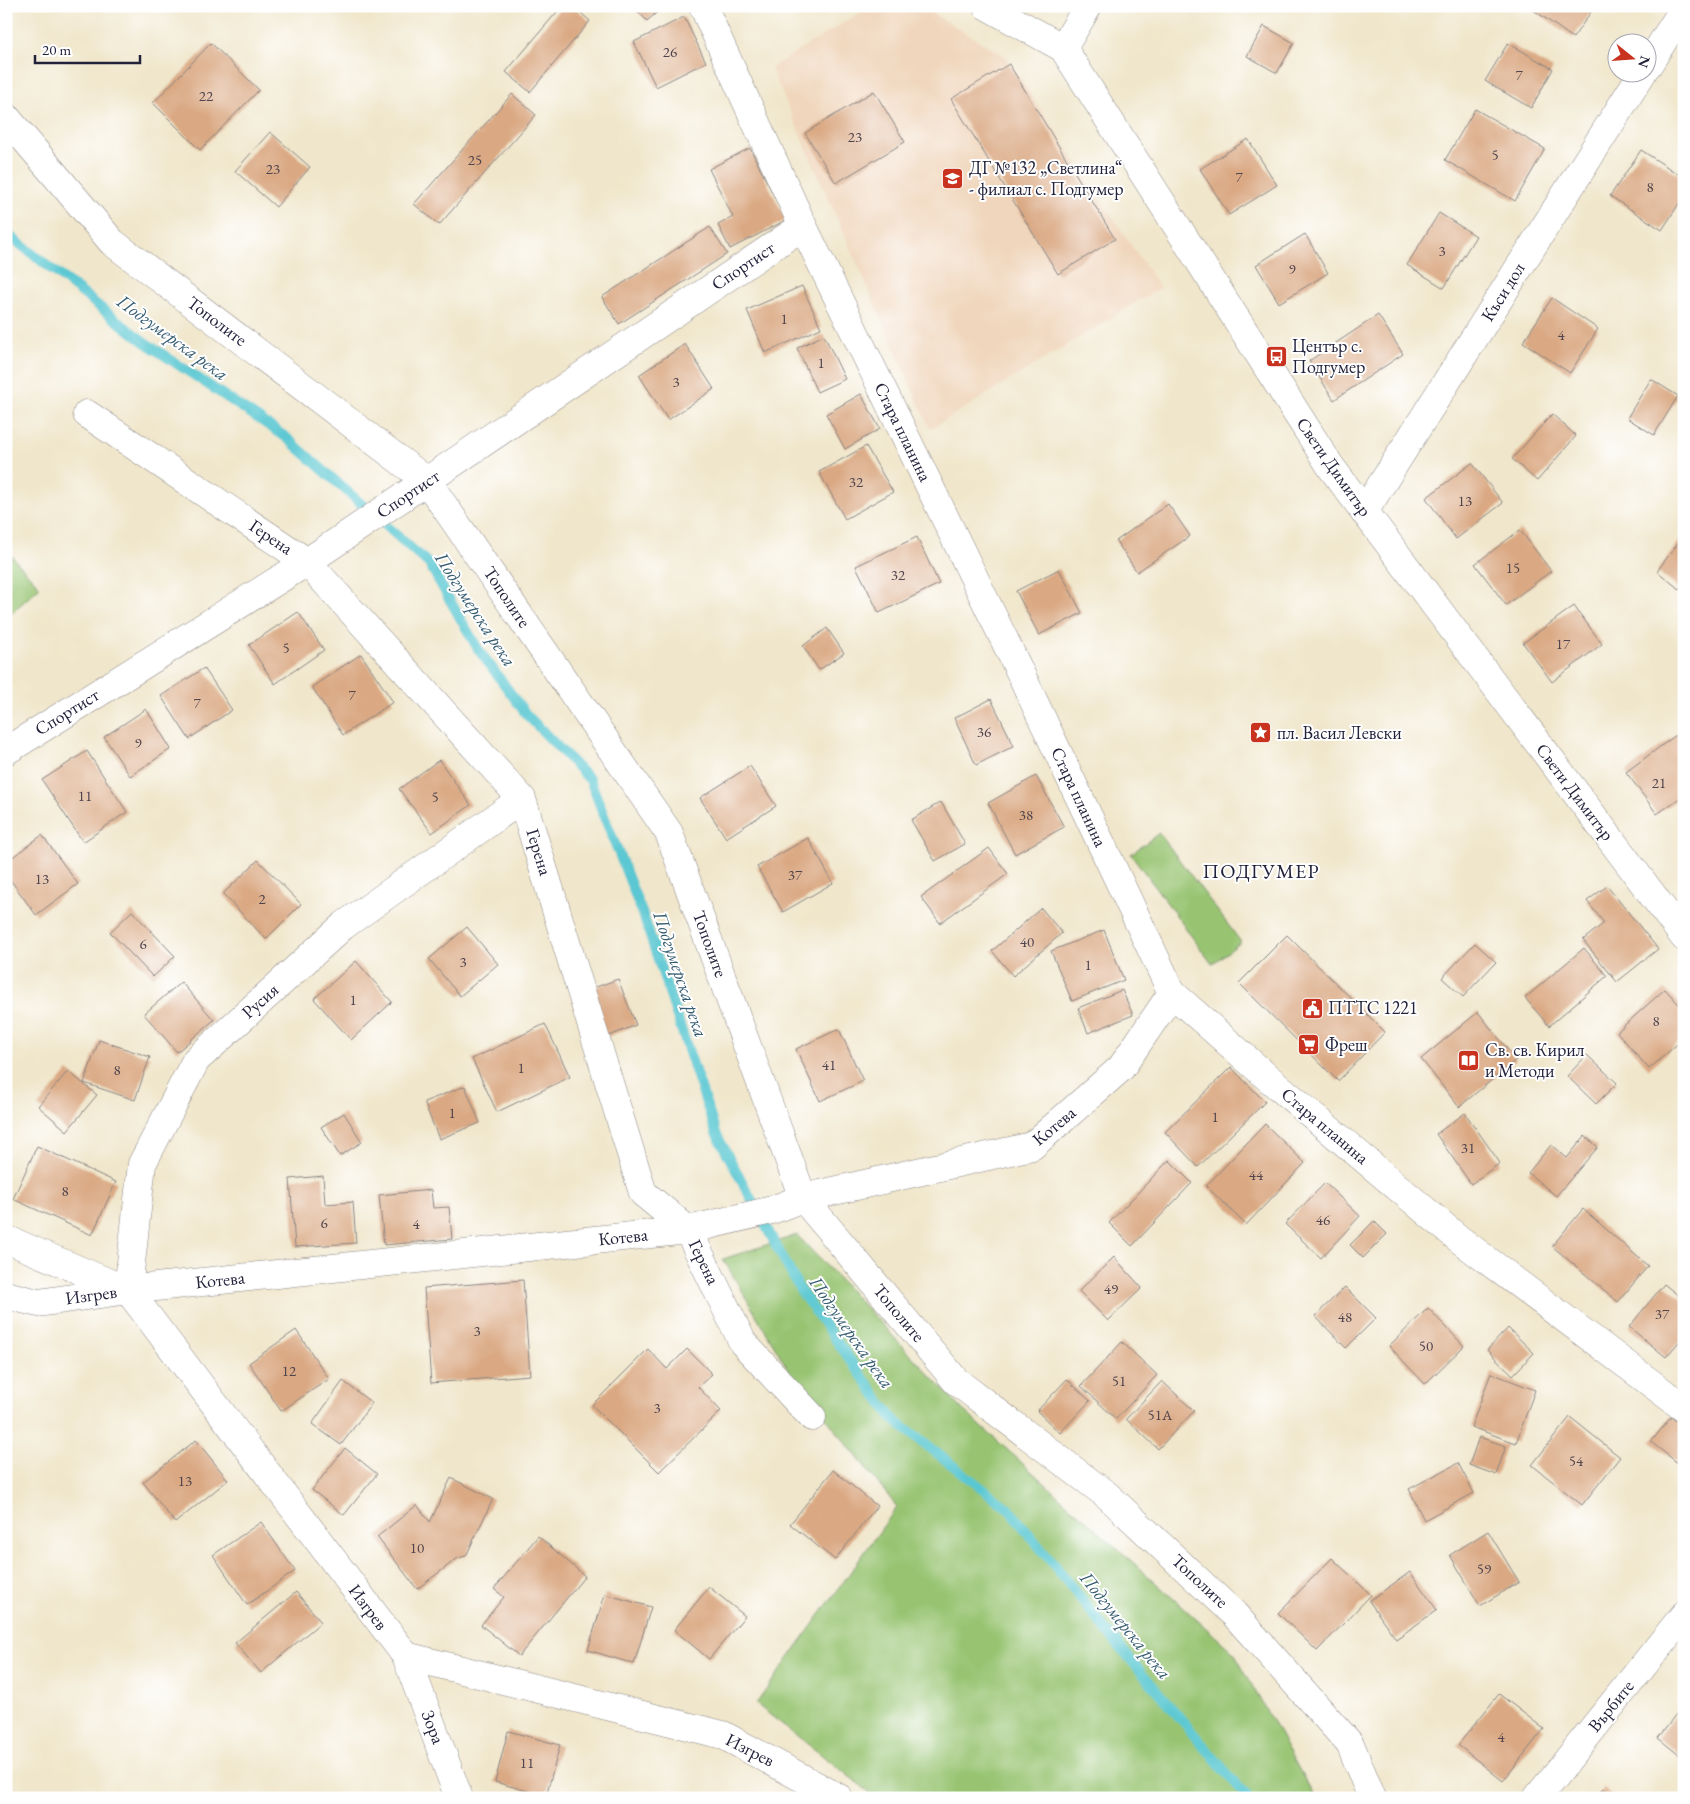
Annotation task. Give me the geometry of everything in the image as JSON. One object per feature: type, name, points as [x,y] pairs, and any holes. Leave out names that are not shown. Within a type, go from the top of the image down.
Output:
[{"type":"street","name":"Стара планина","points":[[703,6],[803,226],[1023,679],[1172,993],[1267,1078],[1459,1239],[1684,1408]]},
{"type":"street","name":"Свети Димитър","points":[[987,6],[1063,48],[1331,467],[1684,937]]},
{"type":"street","points":[[1063,48],[1088,6]]},
{"type":"street","points":[[1658,49],[1684,8]]},
{"type":"street","name":"Къси дол","points":[[1364,512],[1637,82]]},
{"type":"street","name":"Тополите","points":[[6,117],[112,242],[427,481],[669,833],[803,1198],[956,1381],[1108,1496],[1234,1614],[1350,1744],[1372,1798]]},
{"type":"street","name":"Спортист","points":[[6,751],[307,562],[803,226]]},
{"type":"street","name":"Герена","points":[[87,414],[307,562],[522,799],[643,1194],[688,1230],[744,1343],[812,1417]]},
{"type":"street","name":"Русия","points":[[128,1290],[142,1164],[196,1060],[343,926],[522,799]]},
{"type":"street","name":"Котева","points":[[6,1239],[128,1290],[688,1230],[716,1225],[772,1210],[803,1198],[1032,1146],[1121,1068],[1172,993]]},
{"type":"street","name":"Изгрев","points":[[6,1294],[38,1303],[128,1290],[406,1656],[723,1735],[839,1798]]},
{"type":"street","name":"Върбите","points":[[1537,1798],[1684,1615]]},
{"type":"street","name":"Зора","points":[[406,1656],[459,1798]]},
{"type":"shaded area","name":"ДГ №132 „Светлина“ - филиал с. Подгумер","points":[[870,6],[920,6],[1005,56],[1160,288],[930,429],[771,68]]},
{"type":"green space","points":[[6,550],[40,587],[6,618]]},
{"type":"green space","points":[[1159,833],[1241,942],[1212,964],[1131,854]]},
{"type":"green space","points":[[797,1235],[963,1410],[1234,1653],[1315,1798],[877,1798],[756,1704],[897,1507],[791,1374],[723,1259]]},
{"type":"building","points":[[562,6],[573,6],[590,21],[530,92],[506,72]]},
{"type":"building","points":[[633,6],[664,6],[647,21]]},
{"type":"building","points":[[1528,6],[1595,6],[1573,38]]},
{"type":"building","points":[[684,17],[706,62],[656,87],[634,42]]},
{"type":"building","points":[[1264,26],[1294,43],[1277,73],[1247,56]]},
{"type":"building","points":[[211,43],[259,90],[200,150],[153,103]]},
{"type":"building","points":[[1508,43],[1553,69],[1531,108],[1485,81]]},
{"type":"building","points":[[1009,64],[1115,239],[1058,274],[951,99]]},
{"type":"building","points":[[874,91],[905,142],[836,183],[805,133]]},
{"type":"building","points":[[512,94],[536,115],[439,225],[414,204]]},
{"type":"building","points":[[1475,109],[1545,149],[1515,201],[1445,160]]},
{"type":"building","points":[[270,132],[310,167],[276,207],[235,171]]},
{"type":"building","points":[[1248,139],[1277,185],[1229,215],[1200,169]]},
{"type":"building","points":[[750,148],[786,220],[730,249],[718,225],[733,217],[709,169]]},
{"type":"building","points":[[1641,150],[1684,178],[1684,196],[1662,230],[1610,196]]},
{"type":"building","points":[[1439,213],[1476,236],[1444,288],[1407,265]]},
{"type":"building","points":[[710,227],[727,254],[619,324],[602,297]]},
{"type":"building","points":[[1305,234],[1328,273],[1279,303],[1256,265]]},
{"type":"building","points":[[802,286],[821,328],[765,353],[747,310]]},
{"type":"building","points":[[1552,298],[1598,329],[1570,373],[1523,342]]},
{"type":"building","points":[[1378,315],[1403,354],[1334,400],[1309,361]]},
{"type":"building","points":[[824,335],[845,379],[817,392],[797,348]]},
{"type":"building","points":[[685,344],[714,389],[668,420],[639,375]]},
{"type":"building","points":[[1651,379],[1678,396],[1654,435],[1627,418]]},
{"type":"building","points":[[861,394],[880,429],[845,449],[826,414]]},
{"type":"building","points":[[1552,414],[1576,436],[1537,481],[1512,459]]},
{"type":"building","points":[[866,446],[893,492],[845,519],[819,472]]},
{"type":"building","points":[[1472,463],[1503,503],[1456,539],[1426,498]]},
{"type":"building","points":[[1168,504],[1190,536],[1137,572],[1116,541]]},
{"type":"building","points":[[1520,530],[1551,571],[1506,605],[1475,564]]},
{"type":"building","points":[[917,537],[939,584],[879,613],[856,566]]},
{"type":"building","points":[[1682,538],[1684,583],[1679,589],[1657,571]]},
{"type":"building","points":[[1059,569],[1082,613],[1039,635],[1016,591]]},
{"type":"building","points":[[1574,606],[1602,644],[1552,682],[1523,643]]},
{"type":"building","points":[[298,612],[324,650],[275,684],[249,645]]},
{"type":"building","points":[[827,628],[844,653],[819,670],[803,646]]},
{"type":"building","points":[[361,654],[393,702],[343,735],[312,687]]},
{"type":"building","points":[[204,668],[232,710],[189,739],[161,696]]},
{"type":"building","points":[[991,699],[1014,746],[976,765],[954,718]]},
{"type":"building","points":[[146,709],[171,749],[130,776],[104,737]]},
{"type":"building","points":[[1684,729],[1684,795],[1657,814],[1626,772]]},
{"type":"building","points":[[87,751],[127,812],[83,842],[42,780]]},
{"type":"building","points":[[439,760],[471,805],[432,833],[399,789]]},
{"type":"building","points":[[750,766],[776,806],[726,838],[700,798]]},
{"type":"building","points":[[1036,776],[1064,827],[1015,854],[988,803]]},
{"type":"building","points":[[941,802],[965,844],[935,861],[911,820]]},
{"type":"building","points":[[42,835],[78,884],[36,915],[6,874],[6,862]]},
{"type":"building","points":[[808,838],[833,883],[783,912],[757,867]]},
{"type":"building","points":[[989,848],[1008,874],[940,923],[921,897]]},
{"type":"building","points":[[258,860],[301,904],[266,939],[223,894]]},
{"type":"building","points":[[1607,886],[1658,949],[1617,982],[1583,940],[1604,923],[1587,901]]},
{"type":"building","points":[[1041,908],[1062,933],[1013,976],[992,951]]},
{"type":"building","points":[[132,911],[175,956],[153,977],[110,932]]},
{"type":"building","points":[[467,927],[498,964],[460,996],[429,959]]},
{"type":"building","points":[[1104,930],[1124,980],[1072,1001],[1051,951]]},
{"type":"building","name":"ПТТС 1221","points":[[1287,935],[1385,1032],[1338,1081],[1239,983]]},
{"type":"building","points":[[1475,943],[1496,962],[1463,997],[1442,978]]},
{"type":"building","points":[[1584,948],[1607,976],[1549,1026],[1525,998]]},
{"type":"building","points":[[356,961],[392,1002],[351,1040],[314,999]]},
{"type":"building","points":[[618,979],[636,1025],[607,1037],[588,990]]},
{"type":"building","points":[[181,982],[214,1020],[177,1052],[144,1014]]},
{"type":"building","points":[[1665,989],[1684,1010],[1684,1038],[1649,1069],[1617,1032]]},
{"type":"building","points":[[1122,990],[1133,1015],[1088,1033],[1078,1008]]},
{"type":"building","name":"Св. св. Кирил и Методи","points":[[1478,1012],[1516,1060],[1459,1107],[1421,1059]]},
{"type":"building","points":[[545,1024],[570,1077],[497,1112],[472,1059]]},
{"type":"building","points":[[839,1029],[863,1081],[820,1101],[796,1049]]},
{"type":"building","points":[[99,1040],[150,1057],[135,1100],[84,1083]]},
{"type":"building","points":[[1587,1055],[1617,1083],[1596,1104],[1567,1076]]},
{"type":"building","points":[[1231,1067],[1265,1102],[1198,1167],[1165,1132]]},
{"type":"building","points":[[68,1071],[97,1095],[67,1131],[38,1106]]},
{"type":"building","points":[[465,1086],[480,1123],[439,1139],[424,1102]]},
{"type":"building","points":[[344,1113],[362,1142],[340,1156],[321,1127]]},
{"type":"building","points":[[1465,1113],[1500,1163],[1471,1184],[1436,1134]]},
{"type":"building","points":[[1265,1124],[1305,1163],[1246,1225],[1206,1186]]},
{"type":"building","points":[[1585,1136],[1598,1147],[1556,1196],[1528,1173],[1551,1145],[1567,1158]]},
{"type":"building","points":[[37,1146],[116,1182],[92,1235],[13,1199]]},
{"type":"building","points":[[1169,1160],[1192,1183],[1132,1246],[1109,1223]]},
{"type":"building","points":[[323,1176],[325,1204],[353,1202],[356,1243],[295,1247],[290,1179]]},
{"type":"building","points":[[1325,1183],[1360,1216],[1321,1258],[1285,1224]]},
{"type":"building","points":[[431,1190],[433,1208],[449,1207],[452,1239],[384,1245],[379,1195]]},
{"type":"building","points":[[1583,1209],[1648,1266],[1618,1302],[1552,1246]]},
{"type":"building","points":[[1374,1221],[1387,1234],[1363,1258],[1350,1245]]},
{"type":"building","points":[[1114,1257],[1142,1288],[1108,1321],[1079,1291]]},
{"type":"building","points":[[523,1280],[530,1375],[431,1383],[424,1288]]},
{"type":"building","points":[[1664,1284],[1684,1300],[1684,1336],[1666,1357],[1629,1327]]},
{"type":"building","points":[[1345,1287],[1376,1318],[1346,1348],[1315,1316]]},
{"type":"building","points":[[1428,1308],[1464,1346],[1425,1384],[1389,1346]]},
{"type":"building","points":[[1508,1328],[1534,1353],[1513,1375],[1487,1350]]},
{"type":"building","points":[[296,1330],[329,1379],[281,1411],[249,1363]]},
{"type":"building","points":[[1122,1342],[1157,1375],[1116,1419],[1081,1386]]},
{"type":"building","points":[[648,1349],[667,1369],[687,1349],[712,1374],[698,1387],[721,1411],[659,1472],[592,1405]]},
{"type":"building","points":[[1491,1373],[1535,1390],[1516,1443],[1471,1427]]},
{"type":"building","points":[[1067,1379],[1090,1401],[1060,1433],[1037,1411]]},
{"type":"building","points":[[343,1381],[372,1403],[341,1445],[312,1424]]},
{"type":"building","points":[[1162,1381],[1194,1411],[1158,1449],[1126,1419]]},
{"type":"building","points":[[1570,1417],[1620,1457],[1582,1505],[1532,1465]]},
{"type":"building","points":[[1671,1417],[1684,1427],[1684,1468],[1651,1442]]},
{"type":"building","points":[[1479,1437],[1506,1446],[1496,1475],[1469,1465]]},
{"type":"building","points":[[196,1440],[228,1480],[175,1523],[143,1482]]},
{"type":"building","points":[[345,1448],[377,1474],[344,1515],[312,1490]]},
{"type":"building","points":[[1458,1463],[1474,1493],[1424,1520],[1409,1489]]},
{"type":"building","points":[[833,1470],[877,1506],[835,1560],[790,1524]]},
{"type":"building","points":[[451,1478],[493,1499],[466,1556],[458,1558],[417,1589],[377,1537],[417,1505],[430,1522]]},
{"type":"building","points":[[261,1522],[295,1571],[247,1605],[213,1555]]},
{"type":"building","points":[[1488,1531],[1519,1582],[1480,1606],[1450,1555]]},
{"type":"building","points":[[538,1536],[585,1576],[519,1656],[481,1625],[504,1597],[494,1589]]},
{"type":"building","points":[[1332,1558],[1371,1595],[1317,1651],[1278,1613]]},
{"type":"building","points":[[1410,1572],[1437,1610],[1396,1639],[1369,1601]]},
{"type":"building","points":[[709,1587],[745,1616],[709,1659],[674,1630]]},
{"type":"building","points":[[296,1592],[321,1622],[261,1673],[235,1643]]},
{"type":"building","points":[[605,1594],[651,1607],[634,1664],[588,1650]]},
{"type":"building","points":[[1499,1694],[1544,1729],[1503,1781],[1458,1745]]},
{"type":"building","points":[[1684,1705],[1684,1759],[1658,1738]]},
{"type":"building","points":[[508,1731],[560,1745],[546,1796],[495,1782]]},
{"type":"building","points":[[1603,1788],[1615,1798],[1595,1798]]},
{"type":"waterway","name":"Подгумерска река","points":[[6,233],[143,341],[287,438],[429,564],[478,649],[526,714],[590,780],[643,915],[716,1133],[801,1292],[894,1420],[1009,1509],[1114,1640],[1248,1798]]},
{"type":"place","name":"ДГ №132 „Светлина“ - филиал с. Подгумер","points":[[953,178]]},
{"type":"place","name":"Център с. Подгумер","points":[[1276,356]]},
{"type":"place","name":"пл. Васил Левски","points":[[1261,733]]},
{"type":"place","name":"ПТТС 1221","points":[[1312,1008]]},
{"type":"place","name":"Фреш","points":[[1309,1045]]},
{"type":"place","name":"Св. св. Кирил и Методи","points":[[1469,1060]]},
{"type":"district","name":"ПОДГУМЕР","points":[[1261,871]]}]
